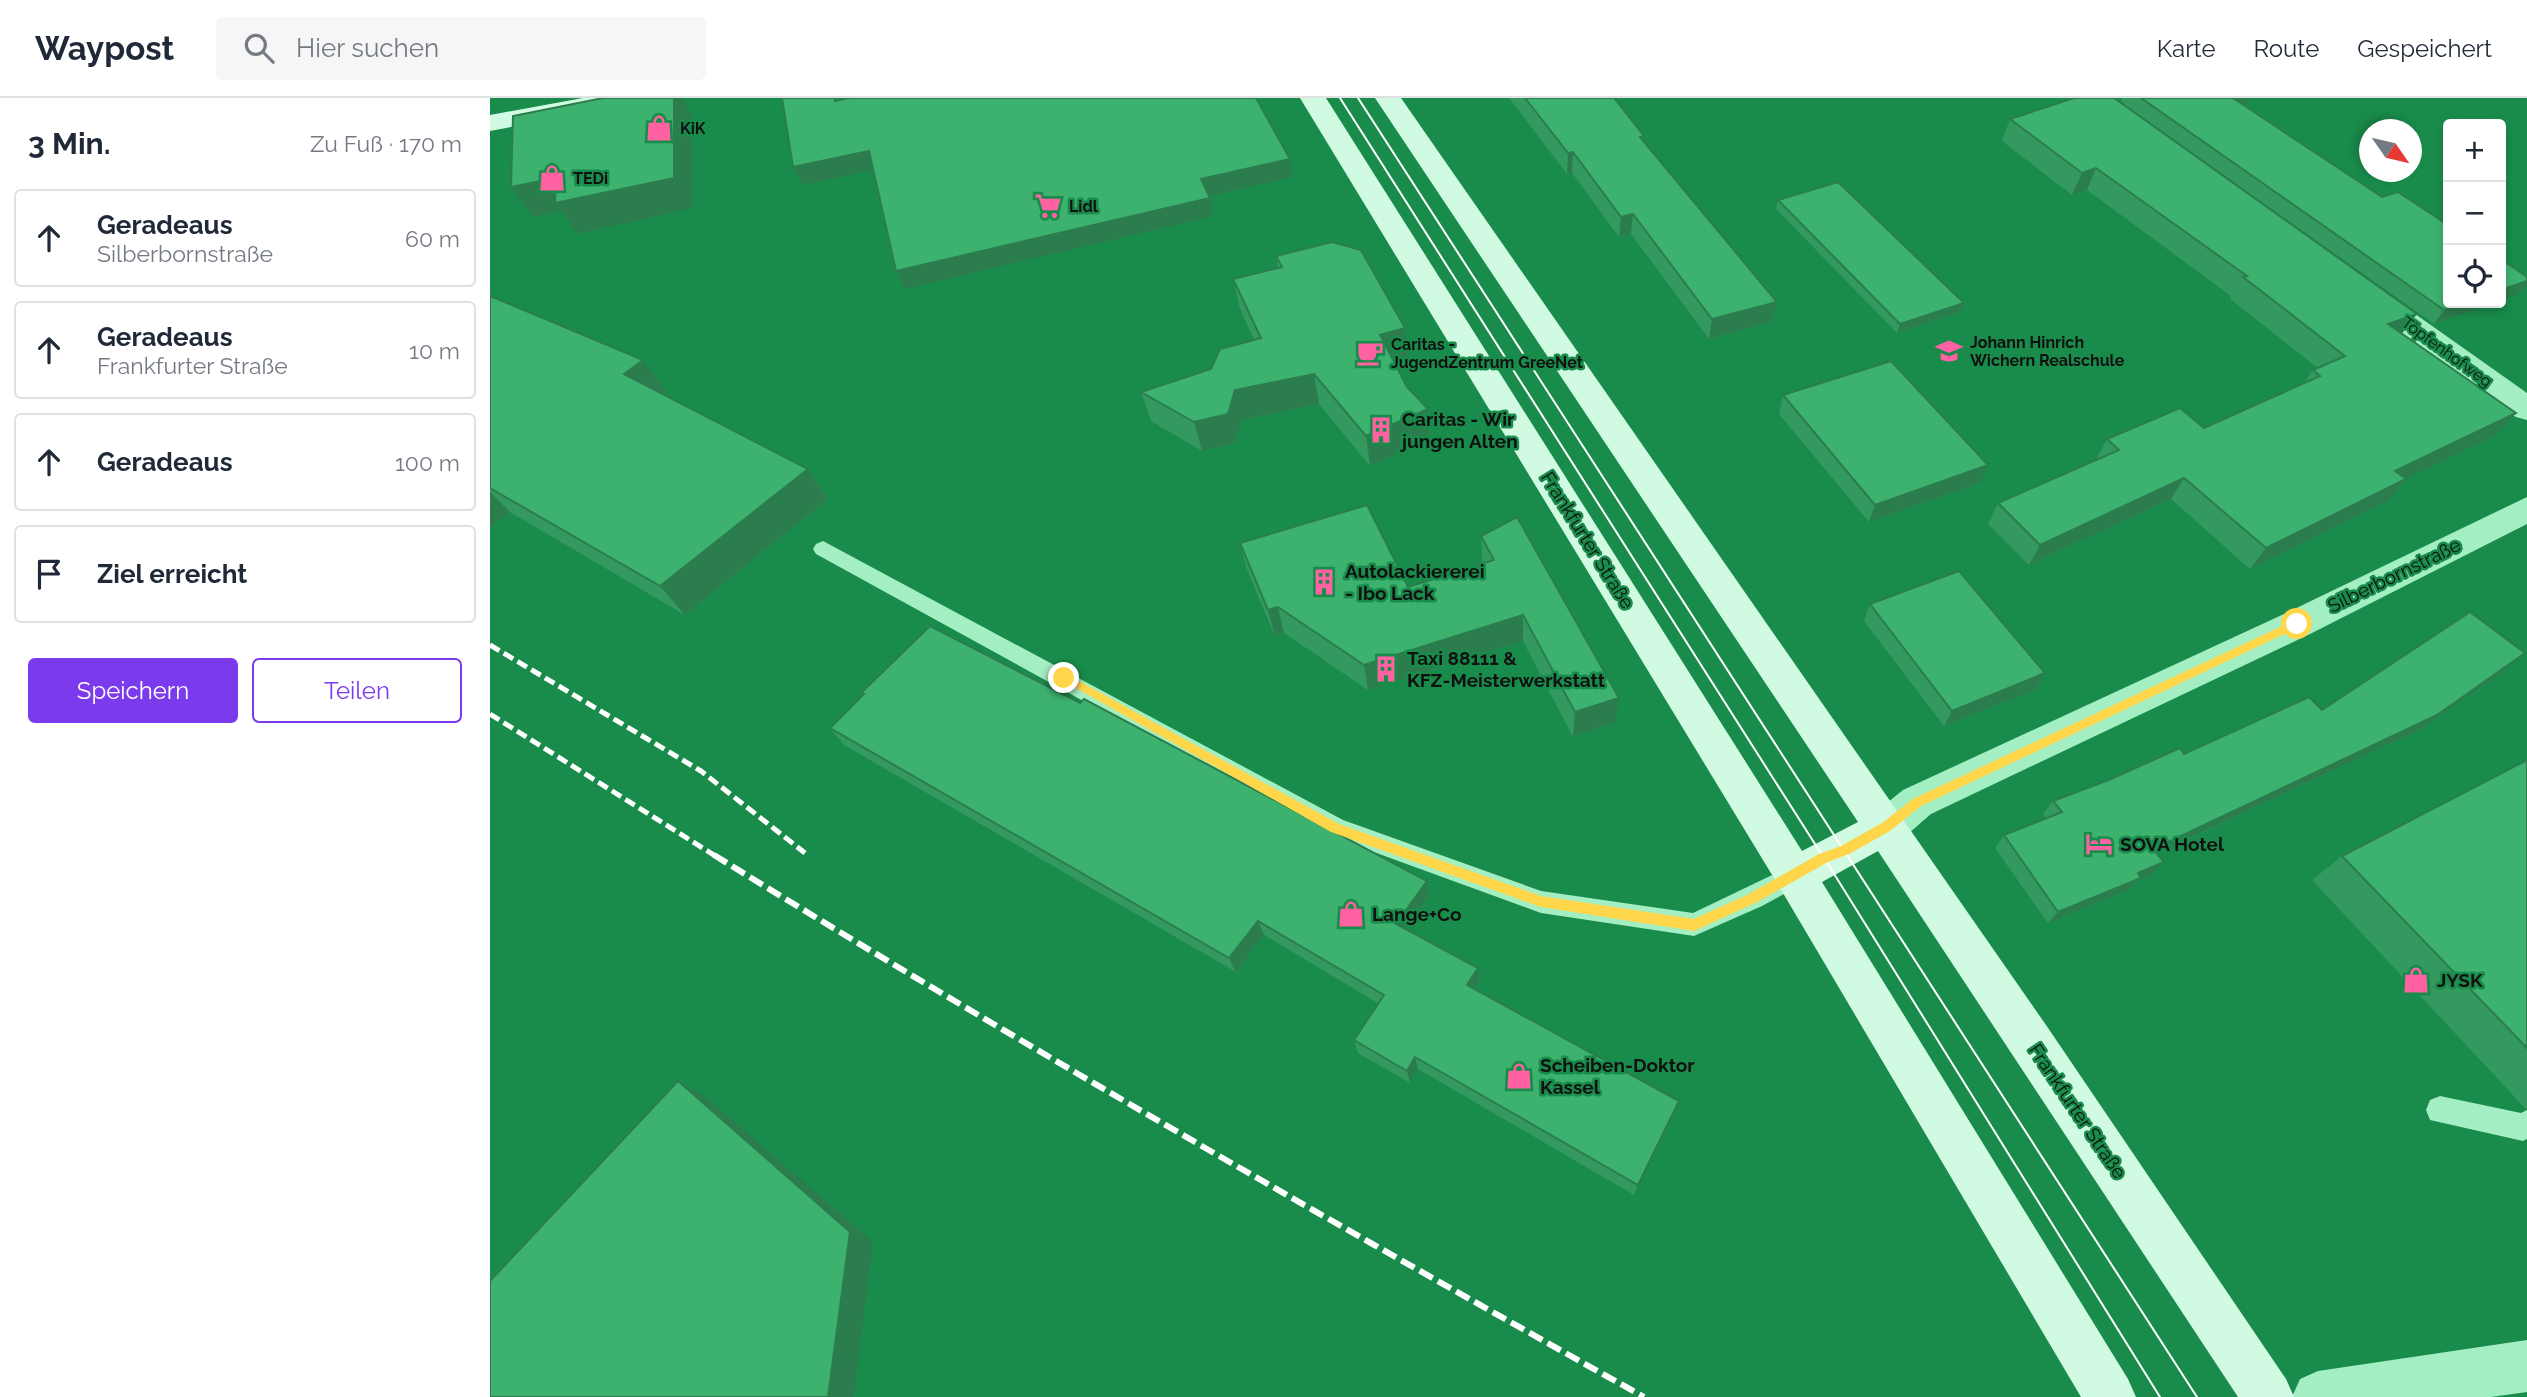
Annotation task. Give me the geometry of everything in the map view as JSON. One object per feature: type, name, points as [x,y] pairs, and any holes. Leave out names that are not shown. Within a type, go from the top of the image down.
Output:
[{"type":"main road","points":[[490,124],[623,98]]},
{"type":"main road","name":"Frankfurter Straße","points":[[1313,98],[1796,875],[2110,1397]]},
{"type":"main road","name":"Frankfurter Straße","points":[[1388,98],[1886,827],[2267,1397]]},
{"type":"main road","points":[[1796,875],[1886,827]]},
{"type":"street","name":"Töpfenhofweg","points":[[2350,281],[2527,409]]},
{"type":"street","name":"Silberbornstraße","points":[[1886,827],[1917,802],[2297,624],[2527,509]]},
{"type":"street","points":[[2318,1397],[2527,1366]]},
{"type":"lane","points":[[822,549],[1335,828],[1541,902],[1694,925],[1796,875]]},
{"type":"lane","points":[[2440,1110],[2523,1127],[2527,1124]]},
{"type":"building","points":[[603,98],[674,98],[674,178],[555,203],[556,178],[511,187],[513,116]]},
{"type":"building","points":[[782,98],[835,98],[835,101],[849,98],[1256,98],[1290,159],[1201,179],[1210,198],[896,271],[869,151],[793,167]]},
{"type":"building","points":[[1525,98],[1614,98],[1644,136],[1640,137],[1777,302],[1712,319],[1633,214],[1621,217],[1573,152],[1568,153]]},
{"type":"building","points":[[2074,98],[2114,98],[2417,314],[2388,324],[2516,413],[2395,471],[2406,479],[2266,548],[2184,478],[2040,545],[1998,503],[2119,450],[2107,439],[2180,408],[2204,428],[2320,376],[2313,370],[2345,356],[2243,277],[2247,276],[2096,168],[2082,173],[2010,119]]},
{"type":"building","points":[[2141,98],[2233,98],[2382,197],[2398,192],[2443,222],[2443,308],[2450,308],[2444,310]]},
{"type":"building","points":[[1838,182],[1964,303],[1900,324],[1778,200]]},
{"type":"building","points":[[1332,242],[1361,250],[1405,328],[1380,335],[1407,387],[1428,409],[1366,436],[1314,374],[1235,390],[1228,414],[1194,422],[1141,392],[1211,369],[1220,349],[1261,338],[1233,279],[1282,267],[1276,256]]},
{"type":"building","points":[[2506,262],[2527,277],[2527,281],[2506,288]]},
{"type":"building","points":[[490,296],[643,360],[624,374],[808,469],[660,586],[490,488]]},
{"type":"building","points":[[1891,361],[1988,465],[1875,505],[1783,395]]},
{"type":"building","points":[[1367,505],[1408,587],[1494,560],[1481,536],[1517,517],[1619,698],[1575,712],[1523,615],[1364,665],[1278,607],[1268,610],[1240,543]]},
{"type":"building","points":[[1959,571],[2045,673],[1952,711],[1870,604]]},
{"type":"building","points":[[2470,612],[2525,653],[2437,715],[2153,849],[2164,862],[2138,873],[2141,878],[2058,912],[2004,835],[2062,812],[2053,801],[2180,748],[2184,754],[2309,697],[2322,710]]},
{"type":"building","points":[[930,626],[1080,703],[1084,699],[1427,881],[1396,924],[1478,968],[1467,985],[1679,1101],[1638,1185],[1415,1057],[1407,1071],[1354,1040],[1384,995],[1258,921],[1229,958],[830,728],[864,694],[861,693]]},
{"type":"building","points":[[2527,760],[2527,1048],[2342,856]]},
{"type":"building","points":[[678,1081],[850,1232],[828,1397],[490,1397],[490,1281]]},
{"type":"tram line","points":[[1340,98],[1836,877],[2160,1397]]},
{"type":"tram line","points":[[1358,98],[2197,1397]]},
{"type":"railway","points":[[490,645],[701,771],[805,853]]},
{"type":"railway","points":[[490,714],[717,857]]},
{"type":"railway","points":[[714,855],[944,995],[1176,1131],[1644,1397]]},
{"type":"place","name":"KiK","points":[[659,128]]},
{"type":"place","name":"TEDi","points":[[552,178]]},
{"type":"place","name":"Lidl","points":[[1048,206]]},
{"type":"place","name":"Johann Hinrich Wichern Realschule","points":[[1949,351]]},
{"type":"place","name":"Caritas - JugendZentrum GreeNet","points":[[1370,353]]},
{"type":"place","name":"Caritas - Wir jungen Alten","points":[[1381,430]]},
{"type":"place","name":"Autolackiererei - Ibo Lack","points":[[1324,582]]},
{"type":"place","name":"Taxi 88111 & KFZ-Meisterwerkstatt","points":[[1386,669]]},
{"type":"place","name":"SOVA Hotel","points":[[2099,844]]},
{"type":"place","name":"Lange+Co","points":[[1351,914]]},
{"type":"place","name":"JYSK","points":[[2416,980]]},
{"type":"place","name":"Scheiben-Doktor Kassel","points":[[1519,1076]]},
{"type":"route","points":[[1064,678],[1335,828],[1541,902],[1694,925],[1753,898],[1824,858],[1845,850],[1886,827],[1917,802],[2297,624]]}]
